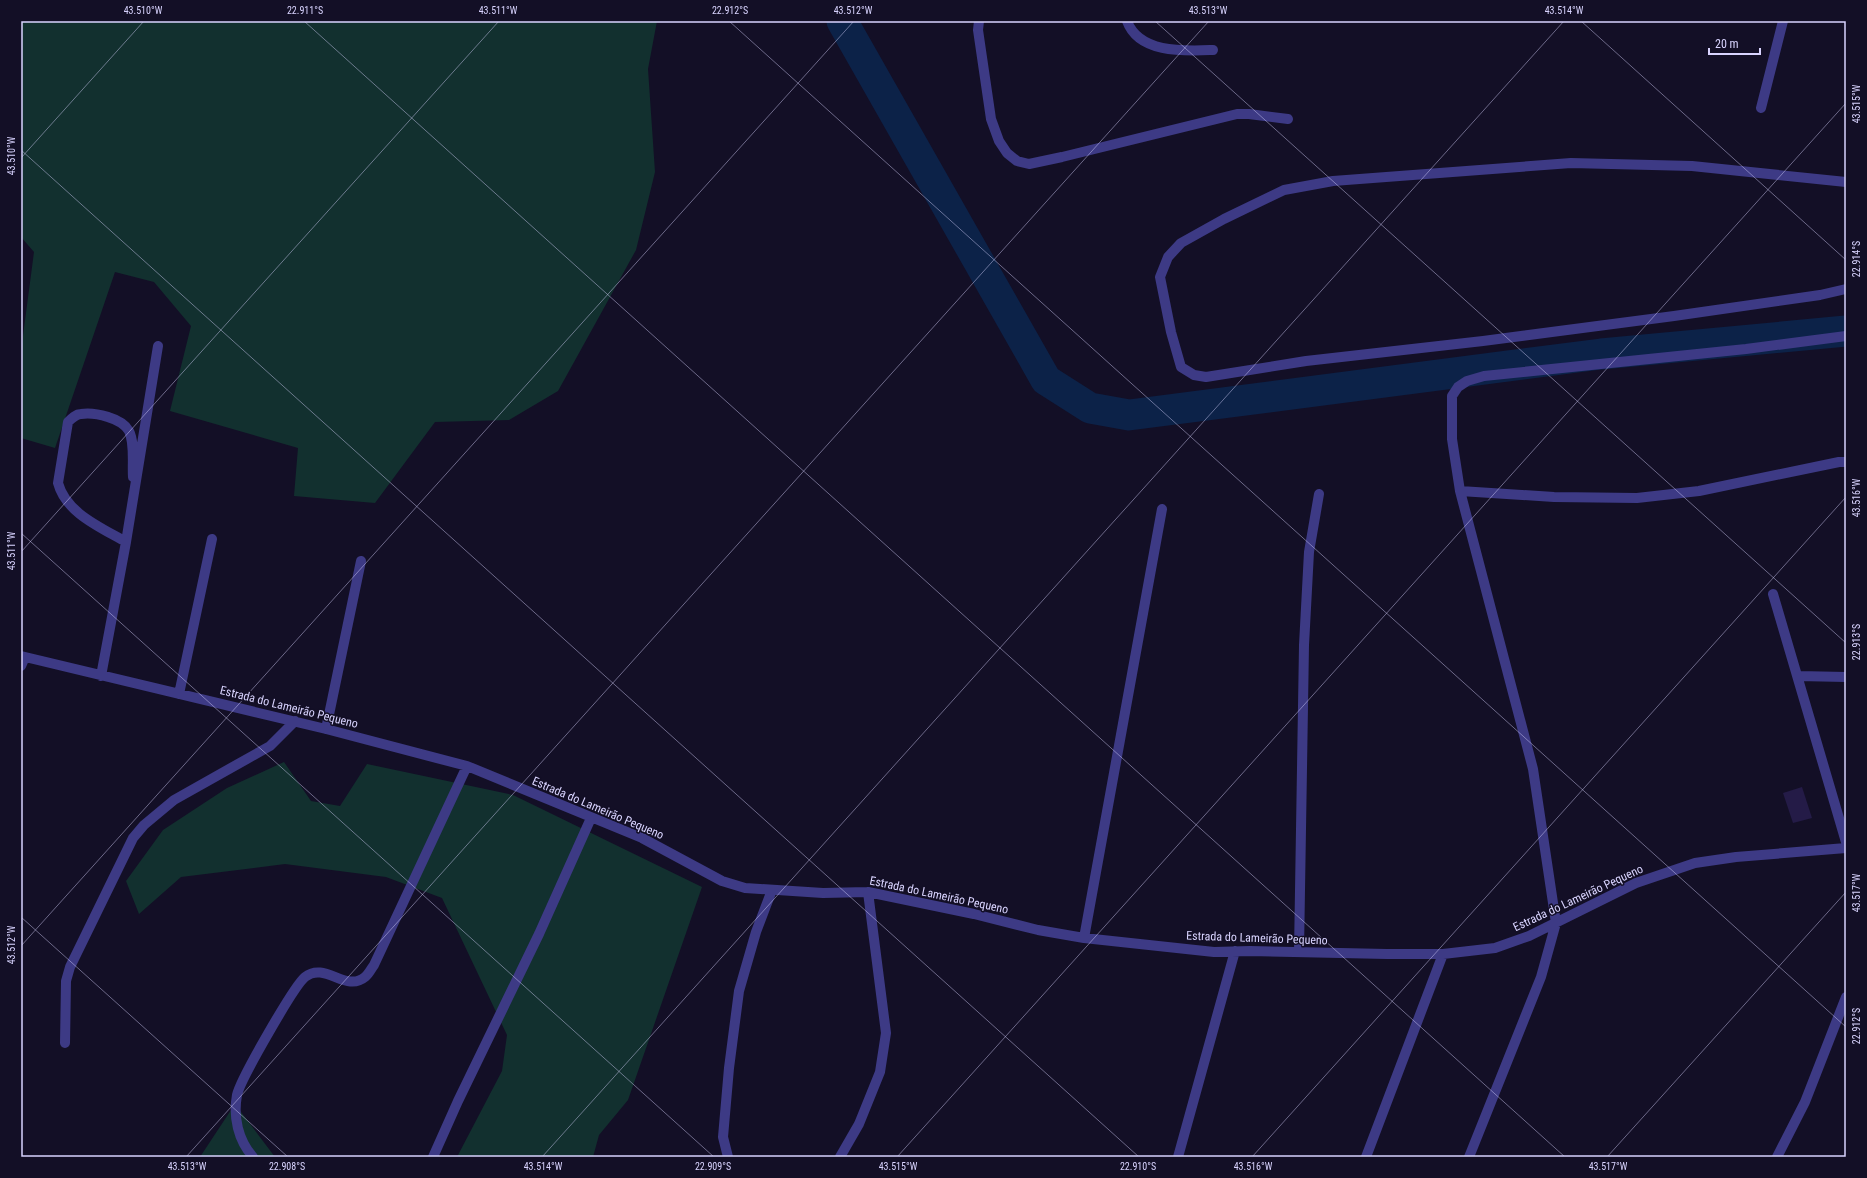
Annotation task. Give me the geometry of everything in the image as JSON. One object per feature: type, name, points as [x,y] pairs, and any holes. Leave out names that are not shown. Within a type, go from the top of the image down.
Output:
[{"type":"street","points":[[979,21],[978,30],[991,119],[999,141],[1007,153],[1017,161],[1029,164],[1062,157],[1237,114],[1288,119]]},
{"type":"street","points":[[1127,21],[1129,27],[1144,42],[1161,47],[1189,51],[1213,50]]},
{"type":"street","points":[[1761,108],[1783,21]]},
{"type":"street","points":[[1846,182],[1692,166],[1571,163],[1333,181],[1284,190],[1224,219],[1181,243],[1168,257],[1160,277],[1171,332],[1181,367],[1194,375],[1206,377],[1306,361],[1483,341],[1674,316],[1820,295],[1846,289]]},
{"type":"street","points":[[1469,1157],[1542,977],[1556,923],[1533,769],[1460,491],[1452,439],[1452,396],[1458,387],[1467,381],[1491,375],[1746,350],[1846,336]]},
{"type":"street","points":[[101,676],[126,542],[158,346]]},
{"type":"street","points":[[126,542],[87,519],[71,506],[60,491],[58,483],[66,427],[72,417],[80,414],[92,414],[114,419],[123,424],[129,432],[132,445],[134,491]]},
{"type":"street","points":[[1460,491],[1554,497],[1636,498],[1699,491],[1764,476],[1846,462]]},
{"type":"street","points":[[1299,952],[1304,645],[1309,552],[1319,494]]},
{"type":"street","points":[[1084,938],[1162,509]]},
{"type":"street","points":[[179,694],[212,539]]},
{"type":"street","points":[[326,729],[361,561]]},
{"type":"street","points":[[1773,594],[1846,842]]},
{"type":"street","name":"Estrada do Lameirão Pequeno","points":[[22,660],[101,676],[295,721],[467,766],[642,838],[722,881],[745,888],[824,893],[868,892],[974,914],[1038,930],[1084,938],[1214,952],[1443,954],[1495,948],[1529,936],[1636,883],[1695,863],[1736,857],[1846,848]]},
{"type":"street","points":[[1798,676],[1846,677]]},
{"type":"street","points":[[65,1043],[66,981],[68,974],[125,851],[133,838],[144,825],[174,800],[270,746],[295,721]]},
{"type":"street","points":[[253,1157],[244,1147],[236,1124],[237,1094],[252,1063],[289,998],[305,977],[315,972],[328,974],[347,982],[357,982],[366,977],[467,766]]},
{"type":"street","points":[[433,1157],[539,934],[591,818]]},
{"type":"street","points":[[728,1157],[723,1137],[738,991],[756,932],[772,890]]},
{"type":"street","points":[[840,1157],[859,1124],[880,1072],[886,1033],[868,892]]},
{"type":"street","points":[[1178,1157],[1235,951]]},
{"type":"street","points":[[1366,1157],[1443,954]]},
{"type":"street","points":[[1777,1157],[1805,1102],[1846,997]]},
{"type":"green space","points":[[21,21],[657,21],[648,69],[655,172],[636,250],[558,391],[509,420],[435,422],[375,503],[294,496],[298,448],[170,411],[191,326],[154,282],[115,272],[55,448],[21,438],[21,351],[34,252],[21,237]]},
{"type":"green space","points":[[284,762],[311,801],[340,806],[367,764],[513,795],[702,887],[628,1100],[599,1135],[593,1157],[457,1157],[502,1071],[507,1035],[442,898],[386,877],[285,864],[181,877],[139,914],[126,881],[163,830],[227,788]]},
{"type":"green space","points":[[235,1104],[275,1157],[200,1157]]},
{"type":"building","points":[[1802,787],[1812,818],[1793,823],[1783,793]]},
{"type":"waterway","points":[[842,21],[1046,380],[1090,408],[1129,415],[1601,354],[1846,331]]}]
